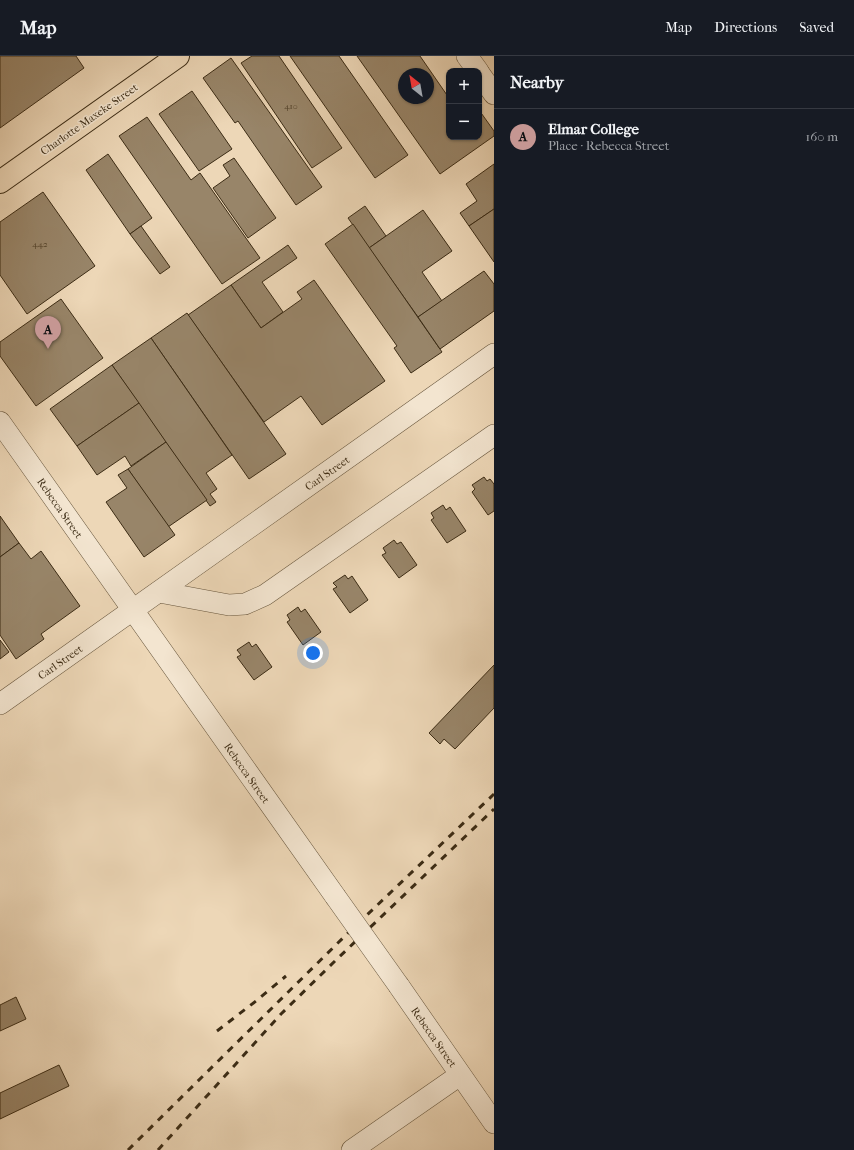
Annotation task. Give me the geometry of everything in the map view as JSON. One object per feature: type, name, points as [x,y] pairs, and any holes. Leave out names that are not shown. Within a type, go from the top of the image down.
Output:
[{"type":"main road","name":"Charlotte Maxeke Street","points":[[0,182],[178,56]]},
{"type":"street","points":[[467,56],[475,68]]},
{"type":"street","points":[[482,78],[494,94]]},
{"type":"street","name":"Carl Street","points":[[0,704],[494,354]]},
{"type":"street","name":"Rebecca Street","points":[[0,422],[399,986],[494,1123]]},
{"type":"street","points":[[159,592],[229,605],[245,604],[256,600],[276,589],[494,435]]},
{"type":"street","points":[[352,1150],[460,1075]]},
{"type":"building","points":[[0,56],[76,56],[84,68],[0,128]]},
{"type":"building","points":[[252,56],[279,56],[342,148],[312,168],[241,63]]},
{"type":"building","points":[[290,56],[339,56],[408,155],[375,178]]},
{"type":"building","points":[[357,56],[420,56],[428,68],[398,68],[398,104],[434,104],[434,76],[446,94],[446,140],[482,140],[482,114],[494,131],[494,136],[440,174]]},
{"type":"building","points":[[231,58],[322,187],[296,205],[238,121],[235,123],[203,78]]},
{"type":"building","points":[[192,91],[232,149],[199,171],[159,114]]},
{"type":"building","points":[[147,117],[191,180],[200,173],[260,258],[222,284],[119,136]]},
{"type":"building","points":[[108,154],[152,218],[130,234],[86,170]]},
{"type":"building","points":[[234,158],[276,218],[248,238],[213,188],[230,176],[223,165]]},
{"type":"building","points":[[494,164],[494,209],[469,226],[460,213],[477,201],[466,184]]},
{"type":"building","points":[[43,192],[95,266],[27,314],[0,275],[0,222]]},
{"type":"building","points":[[365,206],[386,236],[369,248],[348,218]]},
{"type":"building","points":[[494,209],[494,262],[469,226]]},
{"type":"building","points":[[423,210],[452,251],[422,272],[442,301],[418,317],[369,248]]},
{"type":"building","points":[[353,224],[442,352],[411,373],[394,348],[397,346],[325,244]]},
{"type":"building","points":[[141,226],[170,267],[160,274],[130,234]]},
{"type":"building","points":[[288,245],[297,258],[262,282],[283,312],[261,328],[231,285]]},
{"type":"building","points":[[484,271],[494,284],[494,311],[440,349],[418,317]]},
{"type":"building","points":[[314,280],[385,381],[322,425],[301,396],[264,422],[188,315],[231,285],[261,328],[302,299],[297,292]]},
{"type":"building","points":[[61,299],[103,358],[36,406],[0,356],[0,342]]},
{"type":"building","points":[[187,313],[286,454],[249,479],[151,338]]},
{"type":"building","points":[[151,338],[232,455],[206,473],[217,489],[210,494],[216,502],[210,506],[112,365]]},
{"type":"building","points":[[112,365],[139,403],[77,446],[50,409]]},
{"type":"building","points":[[139,403],[166,442],[131,466],[125,456],[97,475],[77,446]]},
{"type":"building","points":[[166,442],[207,500],[168,527],[128,469]]},
{"type":"building","points":[[128,469],[175,535],[144,557],[106,502],[127,488],[118,475]]},
{"type":"building","points":[[484,477],[487,481],[490,479],[494,484],[494,511],[488,515],[472,492],[475,489],[472,485]]},
{"type":"building","points":[[443,505],[446,510],[450,507],[466,531],[447,543],[431,520],[434,518],[431,513]]},
{"type":"building","points":[[0,516],[19,543],[0,557]]},
{"type":"building","points":[[394,540],[397,544],[401,542],[417,565],[399,578],[382,555],[386,553],[383,548]]},
{"type":"building","points":[[19,543],[31,559],[41,551],[80,606],[41,634],[44,639],[16,659],[0,635],[0,557]]},
{"type":"building","points":[[345,575],[348,579],[352,576],[368,600],[350,613],[333,589],[337,587],[333,583]]},
{"type":"building","points":[[298,607],[301,612],[305,609],[321,632],[303,645],[287,622],[290,620],[287,615]]},
{"type":"building","points":[[0,640],[9,652],[0,659]]},
{"type":"building","points":[[249,642],[252,647],[256,644],[272,667],[254,680],[237,657],[241,655],[237,650]]},
{"type":"building","points":[[494,665],[494,708],[455,749],[444,739],[440,744],[429,733]]},
{"type":"building","points":[[16,997],[26,1019],[0,1031],[0,1005]]},
{"type":"building","points":[[59,1065],[69,1086],[0,1119],[0,1093]]},
{"type":"railway","points":[[128,1150],[348,933],[494,794]]},
{"type":"railway","points":[[158,1150],[281,1014],[494,809]]},
{"type":"railway","points":[[217,1031],[286,976]]},
{"type":"place","name":"Elmar College","points":[[48,349]]}]
